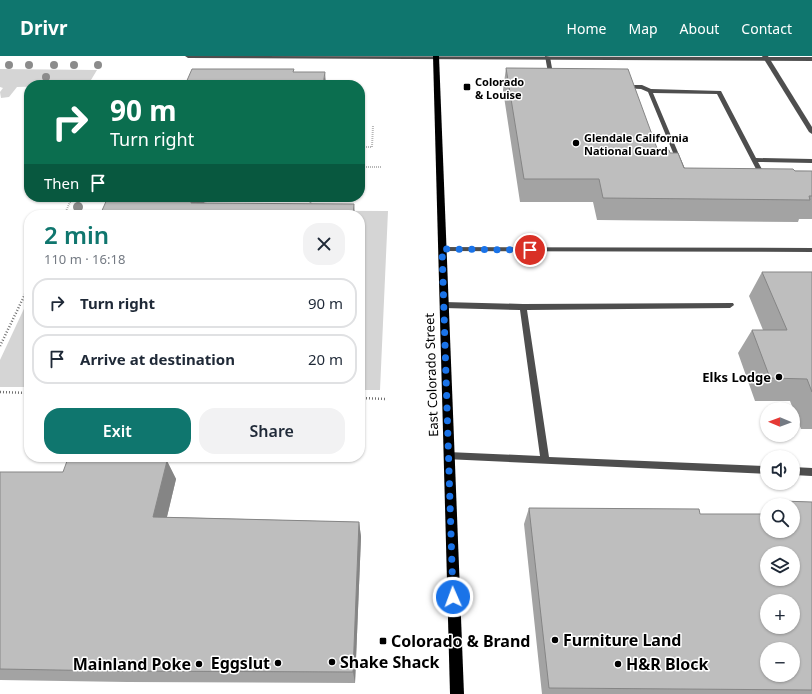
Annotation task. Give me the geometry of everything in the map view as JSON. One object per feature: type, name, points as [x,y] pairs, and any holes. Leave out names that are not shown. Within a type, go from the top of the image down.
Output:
[{"type":"main road","name":"East Colorado Street","points":[[436,57],[457,694]]},
{"type":"street","points":[[188,56],[812,59]]},
{"type":"street","points":[[547,57],[554,86]]},
{"type":"street","points":[[766,58],[812,132]]},
{"type":"street","points":[[618,86],[642,87],[650,91],[719,92],[760,171],[683,170],[650,91]]},
{"type":"street","points":[[754,160],[812,161]]},
{"type":"street","points":[[442,249],[812,250]]},
{"type":"street","points":[[444,305],[523,307],[730,305]]},
{"type":"street","points":[[523,307],[545,460]]},
{"type":"street","points":[[448,456],[760,470]]},
{"type":"street","points":[[800,471],[812,472]]},
{"type":"path","points":[[365,147],[372,147],[373,126]]},
{"type":"path","points":[[365,167],[381,167]]},
{"type":"path","points":[[205,202],[204,204],[212,204]]},
{"type":"path","points":[[304,205],[311,205],[311,202]]},
{"type":"path","points":[[0,346],[24,296]]},
{"type":"path","points":[[0,392],[24,393]]},
{"type":"path","points":[[365,398],[387,399]]},
{"type":"shaded area","points":[[0,69],[97,70],[91,80],[24,80],[24,87],[17,87],[9,97],[1,98],[0,92],[3,88],[0,87]]},
{"type":"shaded area","points":[[365,211],[388,211],[380,390],[365,390]]},
{"type":"shaded area","points":[[24,309],[24,387],[0,387],[0,360]]},
{"type":"building","name":"Glendale California National Guard","points":[[506,68],[628,69],[658,151],[669,150],[670,153],[678,153],[684,168],[793,169],[795,171],[812,171],[812,196],[809,196],[810,200],[603,198],[599,179],[524,179]]},
{"type":"building","points":[[192,69],[294,69],[293,72],[325,72],[324,80],[187,80]]},
{"type":"building","points":[[106,202],[354,204],[353,210],[102,210]]},
{"type":"building","points":[[762,272],[812,272],[812,392],[807,379],[770,378],[752,330],[787,330]]},
{"type":"building","points":[[67,462],[167,462],[153,517],[359,522],[353,672],[0,669],[0,472],[63,472]]},
{"type":"building","points":[[800,502],[812,502],[812,690],[549,688],[529,508],[699,509],[700,514],[760,514],[760,538],[800,538]]},
{"type":"place","name":"Colorado & Louise","points":[[467,87]]},
{"type":"place","name":"Glendale California National Guard","points":[[576,143]]},
{"type":"place","name":"Elks Lodge","points":[[779,377]]},
{"type":"place","name":"Furniture Land","points":[[555,640]]},
{"type":"place","name":"Colorado & Brand","points":[[383,641]]},
{"type":"place","name":"Shake Shack","points":[[332,662]]},
{"type":"place","name":"Eggslut","points":[[278,663]]},
{"type":"place","name":"Mainland Poke","points":[[199,664]]},
{"type":"place","name":"H&R Block","points":[[618,664]]},
{"type":"route","points":[[453,597],[442,249],[530,250]]}]
